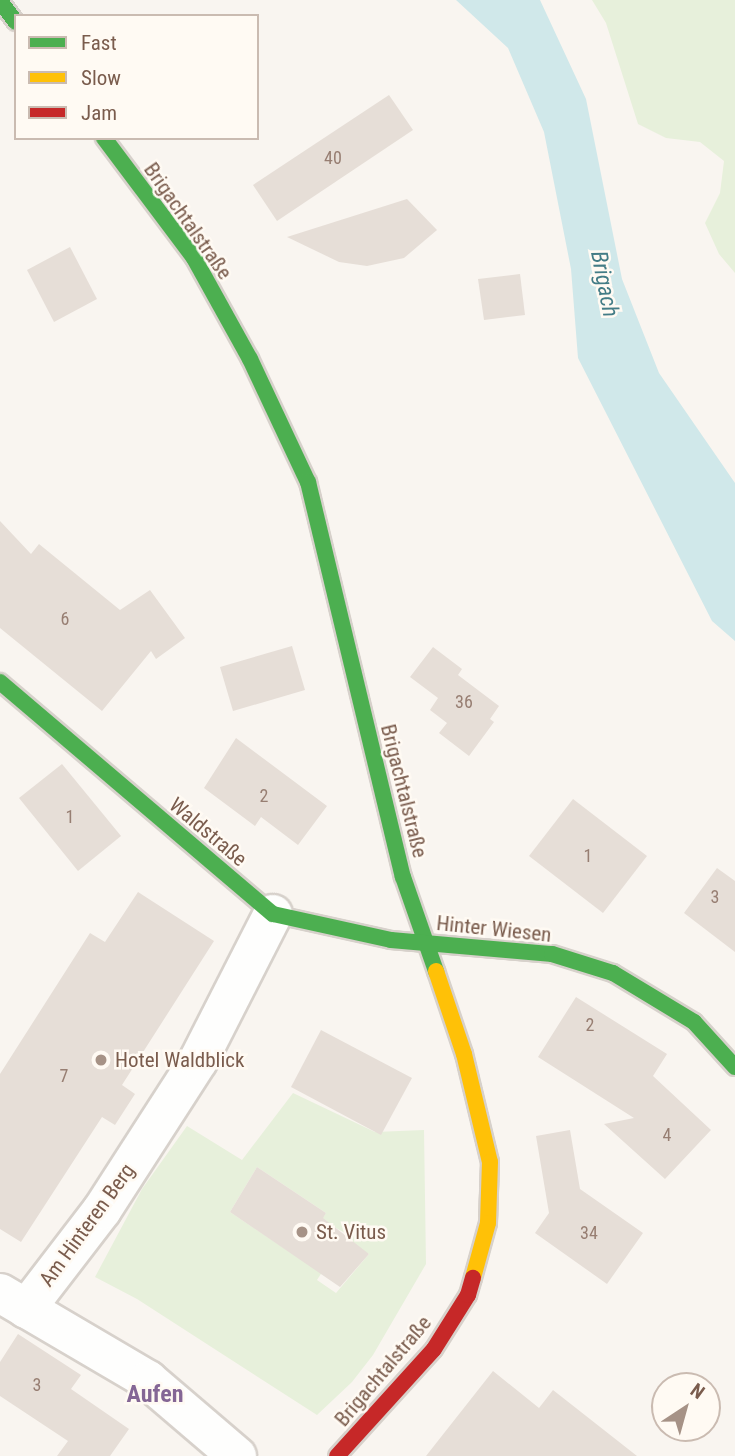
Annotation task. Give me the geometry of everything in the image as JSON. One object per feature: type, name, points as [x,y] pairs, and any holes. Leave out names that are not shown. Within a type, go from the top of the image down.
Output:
[{"type":"street","points":[[0,1],[14,19]]},
{"type":"street","name":"Brigachtalstraße","points":[[106,140],[194,258],[250,359],[308,482],[403,877],[423,943],[464,1054],[490,1162],[488,1223],[468,1295],[434,1349],[337,1456]]},
{"type":"street","name":"Waldstraße","points":[[0,682],[273,914],[391,940],[423,943]]},
{"type":"street","name":"Am Hinteren Berg","points":[[237,1456],[148,1380],[13,1301],[102,1210],[198,1061],[273,914]]},
{"type":"street","name":"Hinter Wiesen","points":[[423,943],[552,954],[613,973],[694,1022],[735,1067]]},
{"type":"green space","points":[[592,0],[735,0],[735,273],[719,254],[705,223],[720,193],[724,161],[700,142],[666,138],[638,124],[606,23]]},
{"type":"green space","points":[[293,1093],[375,1132],[424,1130],[426,1264],[373,1355],[352,1382],[317,1415],[137,1299],[95,1277],[142,1189],[187,1126],[242,1160]],"holes":[[[257,1167],[326,1213],[321,1220],[349,1235],[346,1241],[369,1254],[336,1293],[317,1280],[326,1266],[297,1257],[230,1212]]]},
{"type":"water","name":"Brigach","points":[[456,0],[540,0],[586,99],[622,279],[659,373],[735,483],[735,641],[712,621],[578,358],[571,269],[544,132],[508,48]]},
{"type":"building","points":[[389,95],[413,130],[277,221],[253,185]]},
{"type":"building","points":[[407,199],[437,230],[404,258],[367,266],[339,262],[287,237]]},
{"type":"building","points":[[70,247],[97,299],[54,322],[27,270]]},
{"type":"building","points":[[520,274],[525,315],[484,320],[478,279]]},
{"type":"building","points":[[0,521],[31,554],[39,544],[120,610],[150,590],[185,638],[156,659],[151,651],[102,711],[0,628]]},
{"type":"building","points":[[292,646],[305,690],[233,711],[220,667]]},
{"type":"building","points":[[433,647],[462,669],[458,675],[499,706],[490,719],[494,722],[469,756],[439,733],[447,723],[430,710],[438,698],[410,677]]},
{"type":"building","points":[[236,738],[327,806],[298,845],[261,817],[255,826],[204,788]]},
{"type":"building","points":[[62,764],[121,836],[78,871],[19,798]]},
{"type":"building","points":[[573,799],[647,856],[603,913],[529,856]]},
{"type":"building","points":[[717,868],[735,881],[735,952],[684,913]]},
{"type":"building","points":[[138,892],[214,941],[122,1085],[135,1094],[115,1125],[102,1117],[21,1242],[0,1229],[0,1074],[90,933],[105,942]]},
{"type":"building","points":[[576,997],[667,1054],[653,1076],[711,1130],[665,1179],[604,1124],[634,1118],[538,1057]]},
{"type":"building","points":[[321,1030],[412,1078],[381,1135],[291,1087]]},
{"type":"building","points":[[570,1130],[580,1189],[643,1233],[607,1284],[535,1233],[549,1213],[536,1136]]},
{"type":"building","name":"St. Vitus","points":[[257,1167],[326,1213],[323,1218],[369,1254],[340,1287],[230,1212]]},
{"type":"building","points":[[18,1334],[81,1375],[71,1389],[129,1429],[110,1456],[57,1456],[68,1441],[0,1396],[0,1362]]},
{"type":"building","points":[[493,1371],[539,1408],[553,1390],[637,1456],[426,1456]]},
{"type":"traffic: fast","points":[[0,1],[14,19]]},
{"type":"traffic: fast","points":[[106,140],[194,258],[250,359],[308,482],[403,877],[436,971]]},
{"type":"traffic: fast","points":[[0,682],[273,914],[391,940],[552,954],[613,973],[694,1022],[735,1067]]},
{"type":"traffic: slow","points":[[436,971],[464,1054],[490,1162],[488,1223],[473,1278]]},
{"type":"traffic: jam","points":[[337,1456],[434,1349],[468,1295],[473,1278]]},
{"type":"place","name":"Hotel Waldblick","points":[[101,1060]]},
{"type":"place","name":"St. Vitus","points":[[302,1232]]},
{"type":"district","name":"Aufen","points":[[155,1395]]}]
